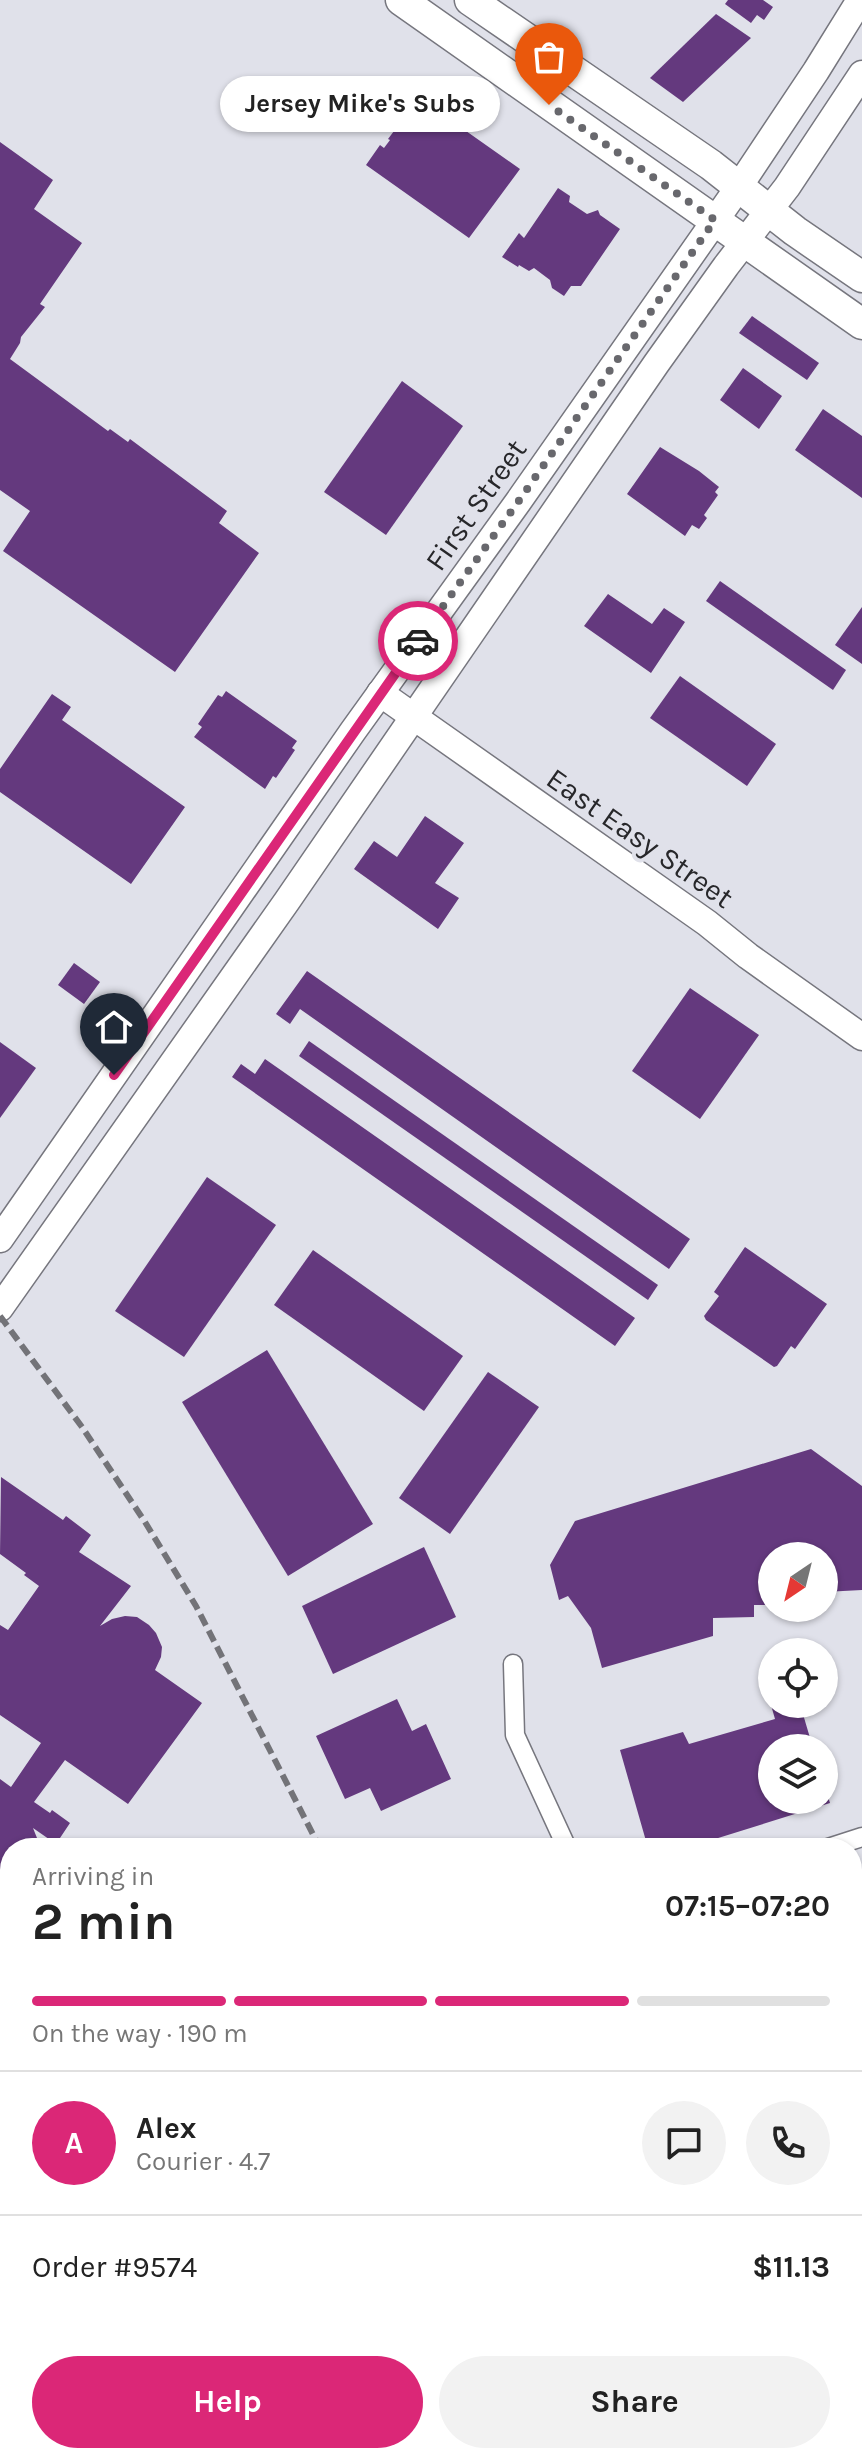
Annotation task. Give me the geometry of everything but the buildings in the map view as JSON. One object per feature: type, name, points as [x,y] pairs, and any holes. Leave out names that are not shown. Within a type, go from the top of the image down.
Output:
[{"type":"main road","points":[[401,0],[862,324]]},
{"type":"main road","points":[[470,0],[711,165],[768,211],[862,277]]},
{"type":"main road","name":"First Street","points":[[0,1239],[380,693],[738,188],[860,0]]},
{"type":"main road","points":[[0,1308],[287,901],[656,364],[768,211],[862,74]]},
{"type":"main road","name":"East Easy Street","points":[[380,693],[707,923],[862,1037]]},
{"type":"street","points":[[513,1664],[515,1735],[562,1838]]},
{"type":"railway","points":[[0,1316],[82,1427],[196,1606],[315,1838]]},
{"type":"way so far","points":[[418,641],[715,220],[549,105]]},
{"type":"place","name":"Jersey Mike's Subs","points":[[549,105]]},
{"type":"route","points":[[114,1075],[418,641]]}]
